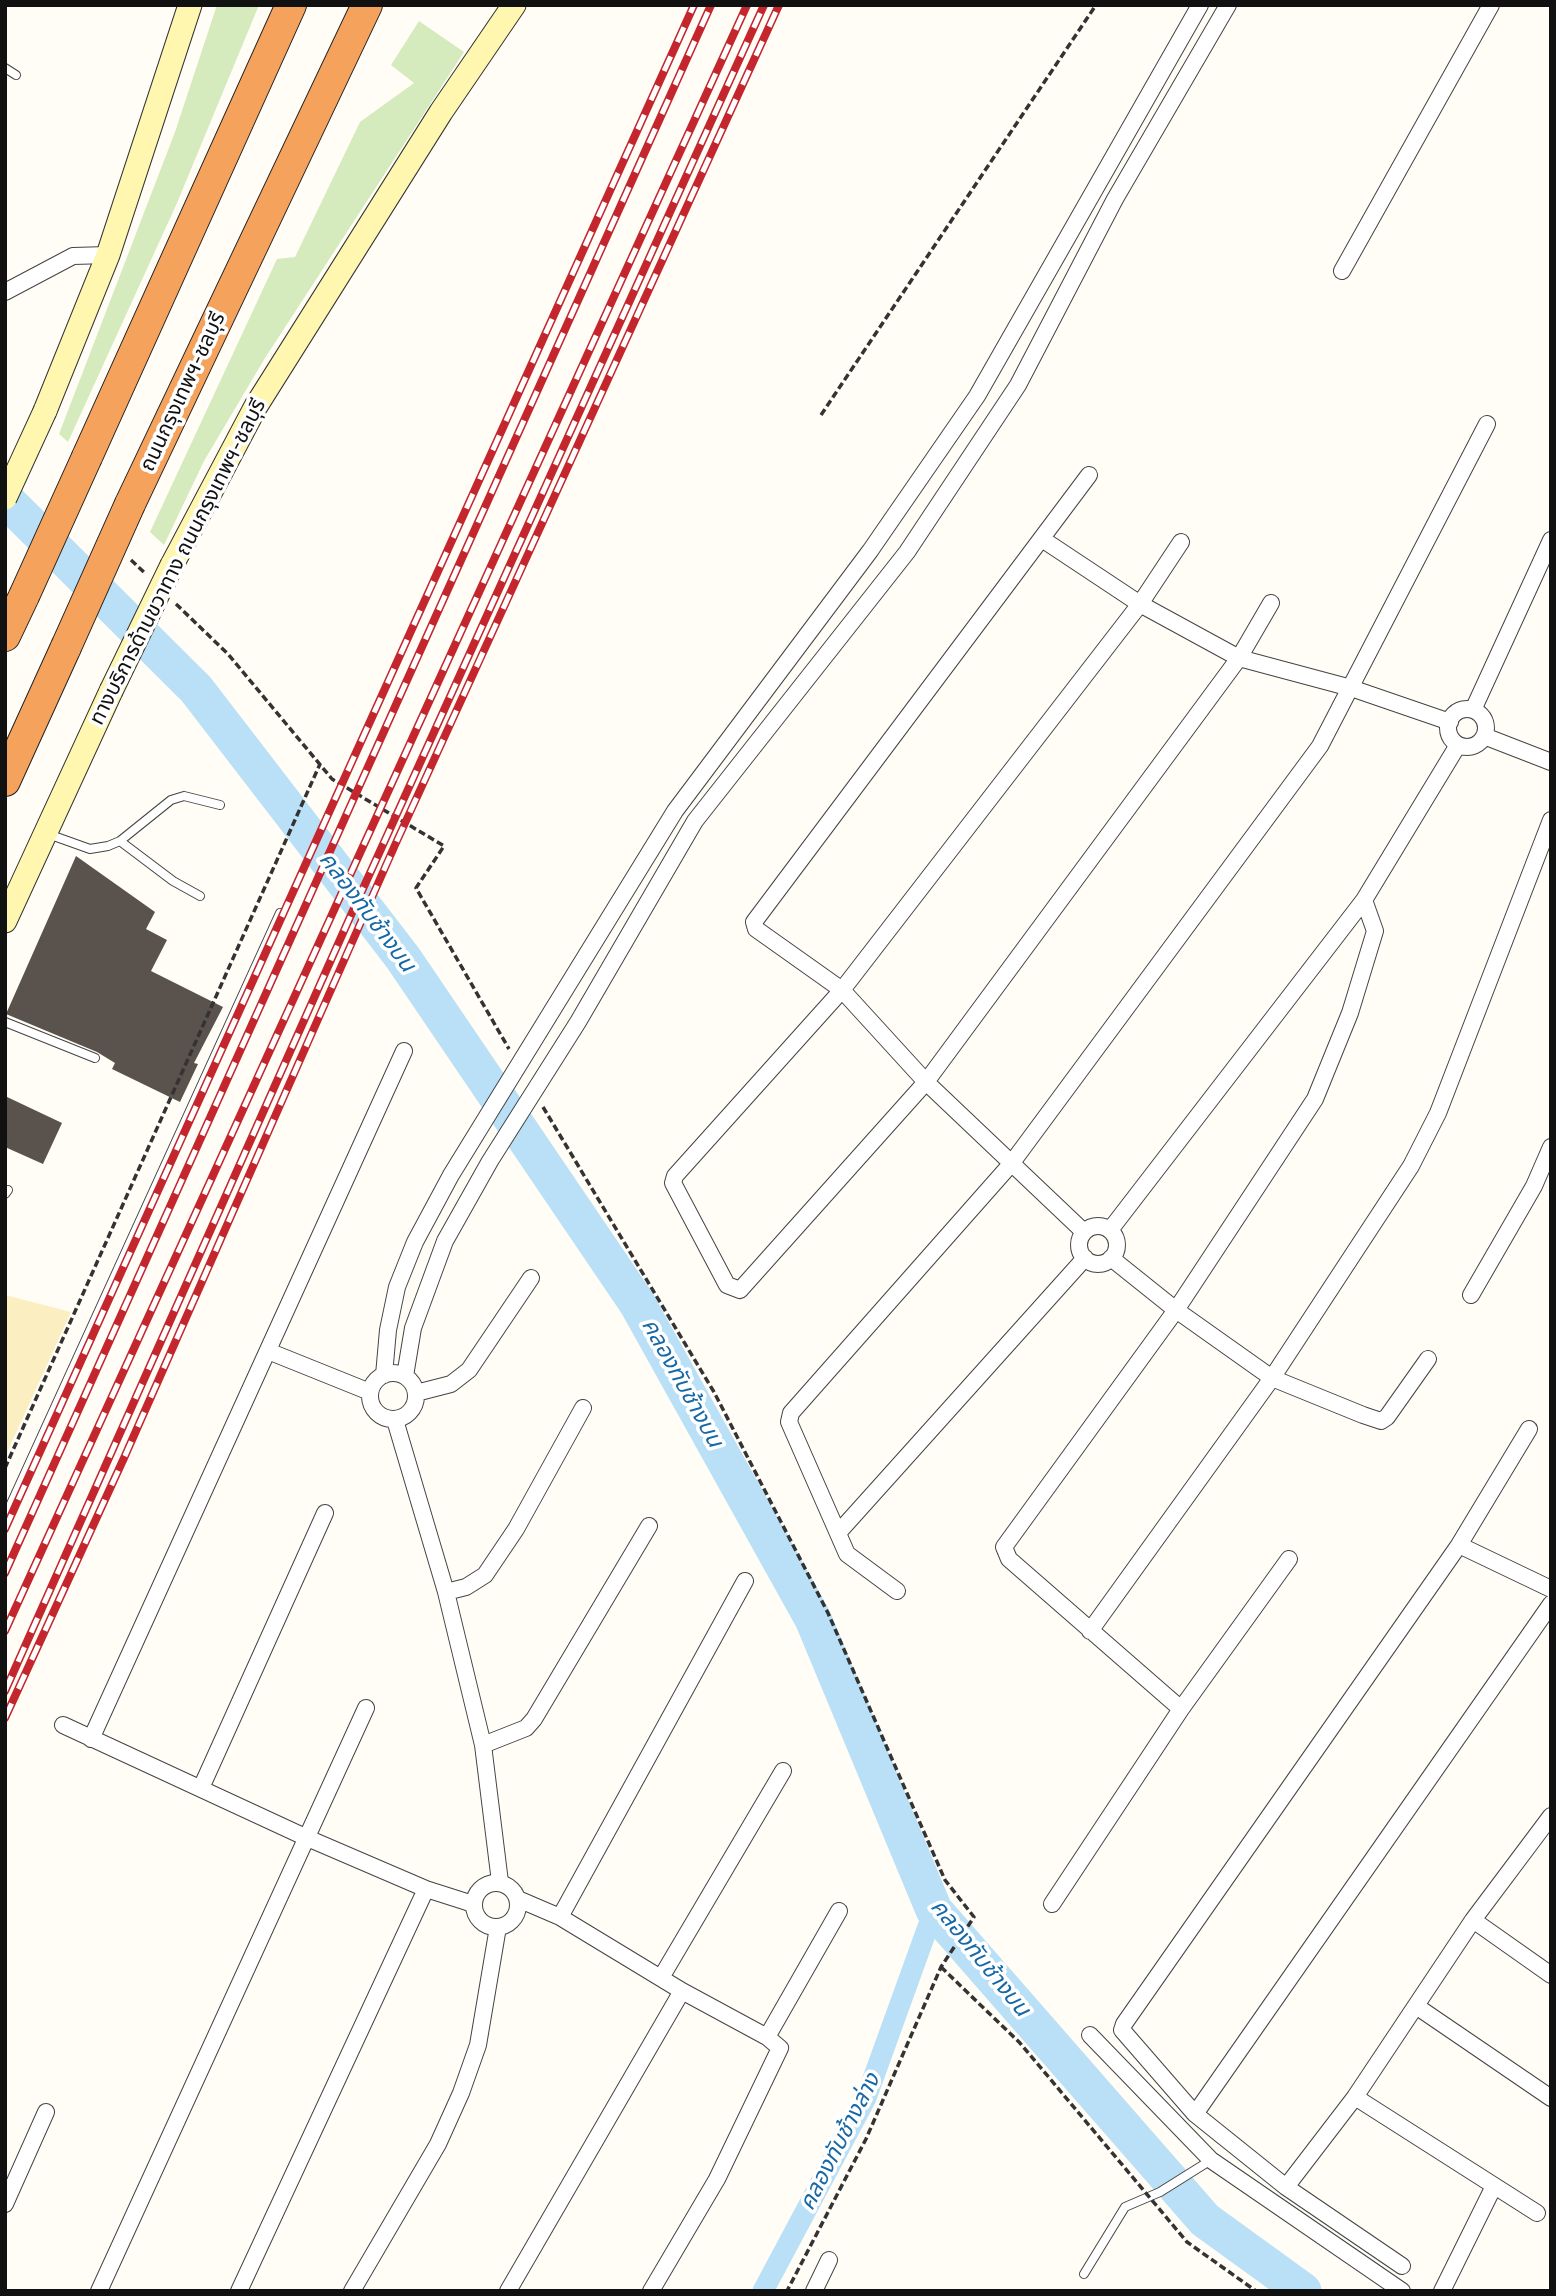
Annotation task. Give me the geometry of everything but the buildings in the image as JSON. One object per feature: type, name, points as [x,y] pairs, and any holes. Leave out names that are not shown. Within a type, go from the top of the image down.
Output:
[{"type":"highway","points":[[5,636],[291,5]]},
{"type":"highway","name":"ถนนกรุงเทพฯ-ชลบุรี","points":[[5,781],[130,504],[366,5]]},
{"type":"main road","points":[[5,498],[45,411],[108,255],[190,5]]},
{"type":"main road","name":"ทางบริการด้านขวาทาง ถนนกรุงเทพฯ-ชลบุรี","points":[[5,921],[172,565],[256,406],[441,112],[514,5]]},
{"type":"street","points":[[384,1375],[388,1329],[397,1287],[415,1241],[451,1175],[675,811],[870,551],[977,396],[1073,232],[1200,5]]},
{"type":"street","points":[[405,1376],[412,1328],[428,1282],[445,1241],[490,1161],[578,1022],[695,821],[894,569],[1017,385],[1093,243],[1228,5]]},
{"type":"street","points":[[1342,271],[1491,5]]},
{"type":"street","points":[[1073,232],[1093,243]]},
{"type":"street","points":[[5,292],[73,256],[108,255]]},
{"type":"street","points":[[897,1591],[847,1554],[789,1422],[791,1413],[1011,1164],[1320,746],[1487,424]]},
{"type":"street","points":[[1084,1232],[926,1082],[842,990],[756,929],[754,922],[1089,475]]},
{"type":"street","points":[[1042,539],[1140,604],[1239,658],[1350,688],[1450,722]]},
{"type":"street","points":[[1473,710],[1551,540]]},
{"type":"street","points":[[1181,541],[1140,604],[842,990],[675,1176],[673,1182],[727,1285],[740,1290],[926,1082],[1239,658],[1271,603]]},
{"type":"street","points":[[870,551],[894,569]]},
{"type":"street","points":[[1473,710],[1483,718],[1484,736],[1474,746],[1458,745],[1450,736],[1450,722],[1459,711],[1473,710]]},
{"type":"street","points":[[1484,736],[1551,762]]},
{"type":"street","points":[[1110,1230],[1364,900],[1458,745]]},
{"type":"street","points":[[1090,1631],[1272,1378],[1412,1166],[1433,1123],[1551,820]]},
{"type":"street","points":[[650,852],[666,868]]},
{"type":"street","points":[[1181,1709],[1005,1555],[1003,1546],[1176,1310],[1315,1099],[1350,1013],[1372,941],[1374,922],[1364,900]]},
{"type":"street","points":[[91,1739],[404,1051]]},
{"type":"street","points":[[1471,1294],[1534,1186],[1551,1147]]},
{"type":"street","points":[[451,1175],[474,1188]]},
{"type":"street","points":[[1096,1226],[1110,1230],[1116,1241],[1111,1258],[1098,1263],[1085,1258],[1079,1245],[1084,1232],[1096,1226]]},
{"type":"street","points":[[838,1533],[1085,1258]]},
{"type":"street","points":[[1111,1258],[1176,1310],[1272,1378],[1381,1421],[1394,1408],[1428,1359]]},
{"type":"street","points":[[416,1393],[451,1384],[469,1370],[531,1278]]},
{"type":"street","points":[[268,1350],[370,1392]]},
{"type":"street","points":[[394,1373],[405,1376],[413,1383],[416,1393],[415,1406],[407,1416],[395,1420],[381,1417],[372,1406],[370,1392],[375,1382],[384,1375],[394,1373]]},
{"type":"street","points":[[446,1592],[466,1587],[485,1575],[516,1529],[583,1408]]},
{"type":"street","points":[[395,1420],[446,1592],[483,1745],[500,1882]]},
{"type":"street","points":[[1402,2266],[1286,2187],[1195,2114],[1122,2031],[1124,2024],[1459,1545],[1529,1429]]},
{"type":"street","points":[[201,1787],[325,1513]]},
{"type":"street","points":[[483,1745],[526,1728],[534,1719],[649,1526]]},
{"type":"street","points":[[1459,1545],[1551,1589]]},
{"type":"street","points":[[1052,1904],[1181,1709],[1289,1559]]},
{"type":"street","points":[[561,1917],[745,1581]]},
{"type":"street","points":[[1195,2114],[1551,1604]]},
{"type":"street","points":[[99,2291],[366,1708]]},
{"type":"street","points":[[63,1725],[305,1837],[426,1889],[473,1904]]},
{"type":"street","points":[[662,1976],[783,1771]]},
{"type":"street","points":[[1286,2187],[1355,2097],[1473,1920],[1548,1827]]},
{"type":"street","points":[[518,1899],[517,1912],[510,1922],[498,1927],[486,1925],[476,1916],[473,1904],[477,1892],[487,1884],[500,1882],[511,1888],[518,1899],[561,1917],[662,1976],[682,1991],[767,2037],[780,2048],[717,2179],[651,2291]]},
{"type":"street","points":[[239,2291],[426,1889]]},
{"type":"street","points":[[767,2037],[839,1910]]},
{"type":"street","points":[[1473,1920],[1551,1975]]},
{"type":"street","points":[[352,2291],[438,2144],[461,2093],[478,2045],[498,1927]]},
{"type":"street","points":[[509,2291],[682,1991]]},
{"type":"street","points":[[1416,2006],[1551,2098]]},
{"type":"street","points":[[1090,2035],[1211,2160],[1402,2291]]},
{"type":"street","points":[[1355,2097],[1537,2213]]},
{"type":"street","points":[[5,2204],[46,2112]]},
{"type":"street","points":[[1442,2291],[1493,2186]]},
{"type":"street","points":[[814,2291],[829,2260]]},
{"type":"lane","points":[[5,68],[16,75]]},
{"type":"lane","points":[[46,833],[90,849],[120,841],[171,800],[184,796],[220,805]]},
{"type":"lane","points":[[120,841],[173,881],[200,896]]},
{"type":"lane","points":[[5,1517],[280,913]]},
{"type":"lane","points":[[5,1022],[95,1058]]},
{"type":"lane","points":[[1084,2274],[1125,2207],[1160,2192],[1211,2160]]},
{"type":"path","points":[[821,415],[1096,5]]},
{"type":"path","points":[[5,1468],[320,764]]},
{"type":"path","points":[[332,779],[444,846],[416,888],[512,1054]]},
{"type":"path","points":[[538,1099],[714,1392],[828,1613],[945,1880],[974,1917],[941,1968],[866,2138],[787,2291]]},
{"type":"path","points":[[941,1968],[1020,2043],[1187,2242],[1256,2291]]},
{"type":"green space","points":[[217,5],[259,5],[177,203],[68,442],[59,434],[175,132]]},
{"type":"green space","points":[[419,21],[464,52],[265,358],[204,461],[164,545],[150,532],[277,259],[295,257],[360,122],[414,83],[391,65]]},
{"type":"sand","points":[[5,1295],[71,1312],[5,1457]]},
{"type":"waterway","name":"คลองทับช้างบน","points":[[5,499],[196,689],[403,958],[637,1303],[813,1619],[934,1910],[1205,2220],[1303,2291]]},
{"type":"waterway","name":"คลองทับช้างล่าง","points":[[763,2291],[866,2098],[934,1910]]},
{"type":"railway","points":[[5,1529],[694,5]]},
{"type":"railway","points":[[5,1573],[711,5]]},
{"type":"railway","points":[[5,1631],[747,5]]},
{"type":"railway","points":[[5,1691],[351,915],[764,5]]},
{"type":"railway","points":[[5,1718],[124,1458],[395,845],[779,5]]}]
